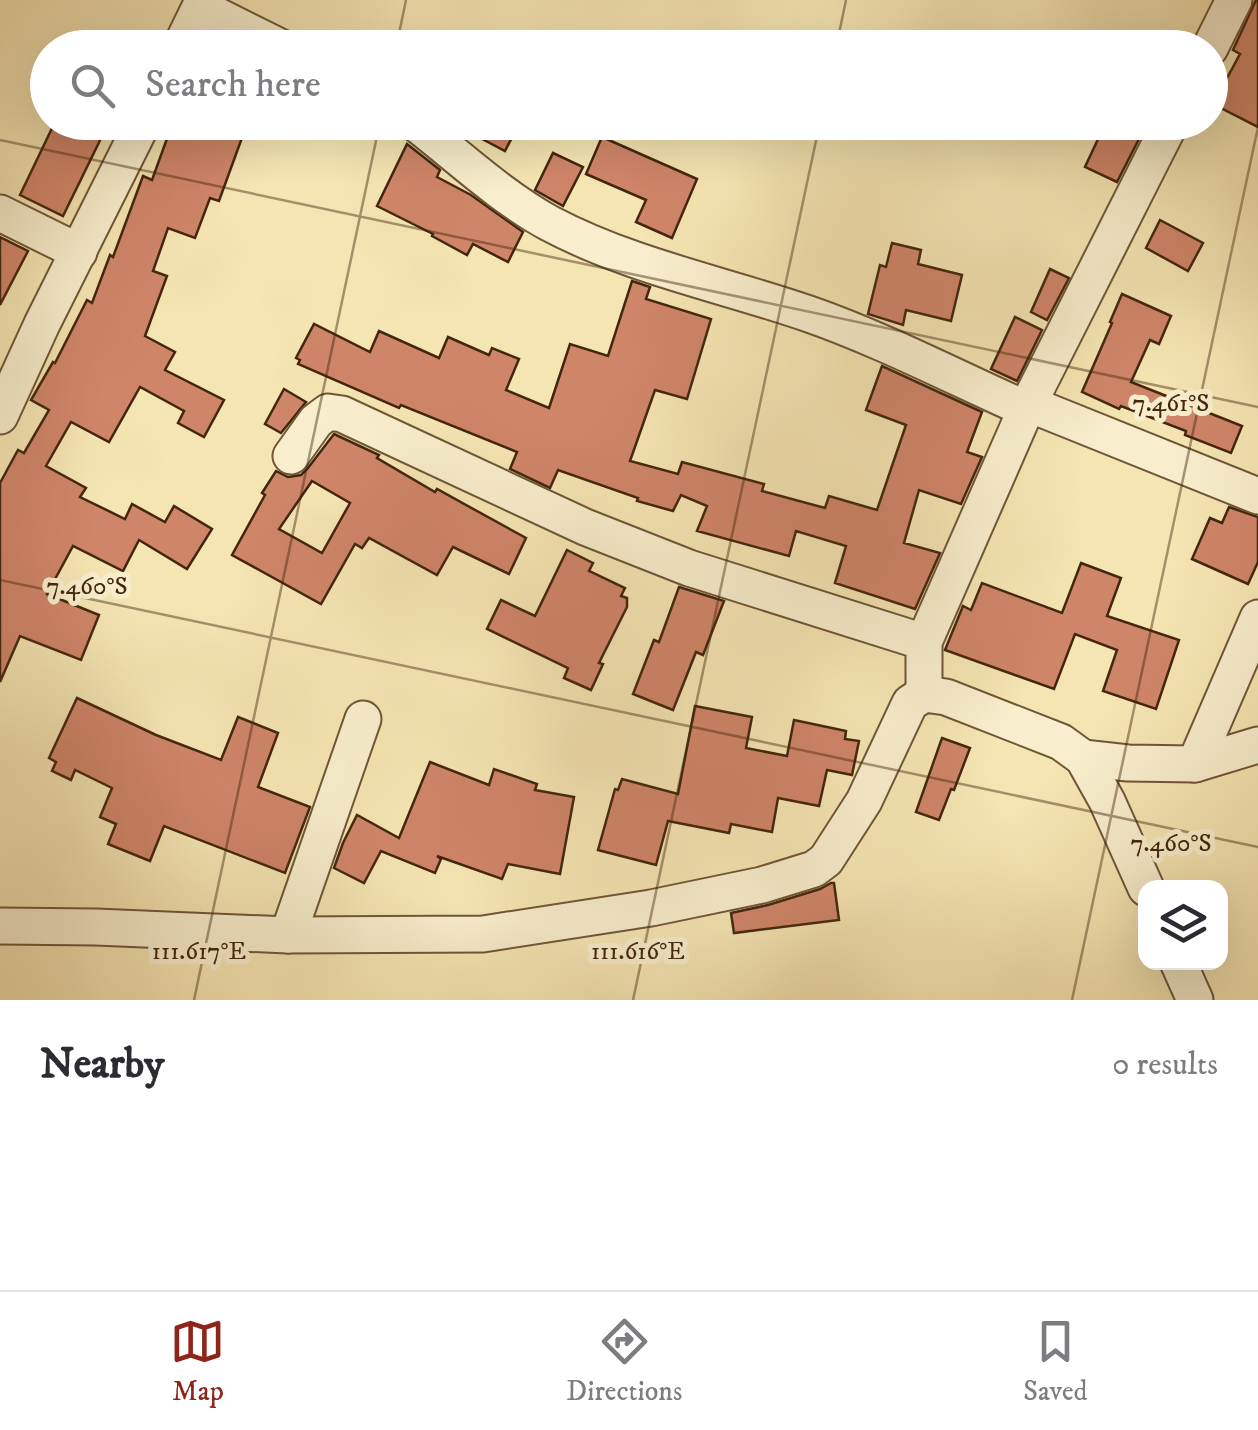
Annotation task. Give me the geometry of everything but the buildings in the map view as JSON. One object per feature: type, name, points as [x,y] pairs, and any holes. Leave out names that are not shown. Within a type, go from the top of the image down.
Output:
[{"type":"street","points":[[1219,30],[1234,0]]},
{"type":"street","points":[[189,30],[200,7],[246,30]]},
{"type":"street","points":[[0,416],[134,140]]},
{"type":"street","points":[[437,140],[519,204],[584,239],[676,274],[810,314],[1027,406],[1258,496]]},
{"type":"street","points":[[924,694],[924,642],[1027,406],[1163,140]]},
{"type":"street","points":[[0,213],[78,252]]},
{"type":"street","points":[[290,456],[316,421],[328,412],[342,414],[585,527],[689,568],[924,642]]},
{"type":"street","points":[[1195,764],[1258,618]]},
{"type":"street","points":[[0,926],[288,935],[483,934],[762,885],[814,869],[826,860],[864,801],[910,703],[924,694],[946,697],[1061,742],[1083,758],[1142,880]]},
{"type":"street","points":[[288,935],[364,719]]},
{"type":"street","points":[[1083,758],[1195,764],[1258,745]]},
{"type":"street","points":[[1182,970],[1195,1000]]}]
